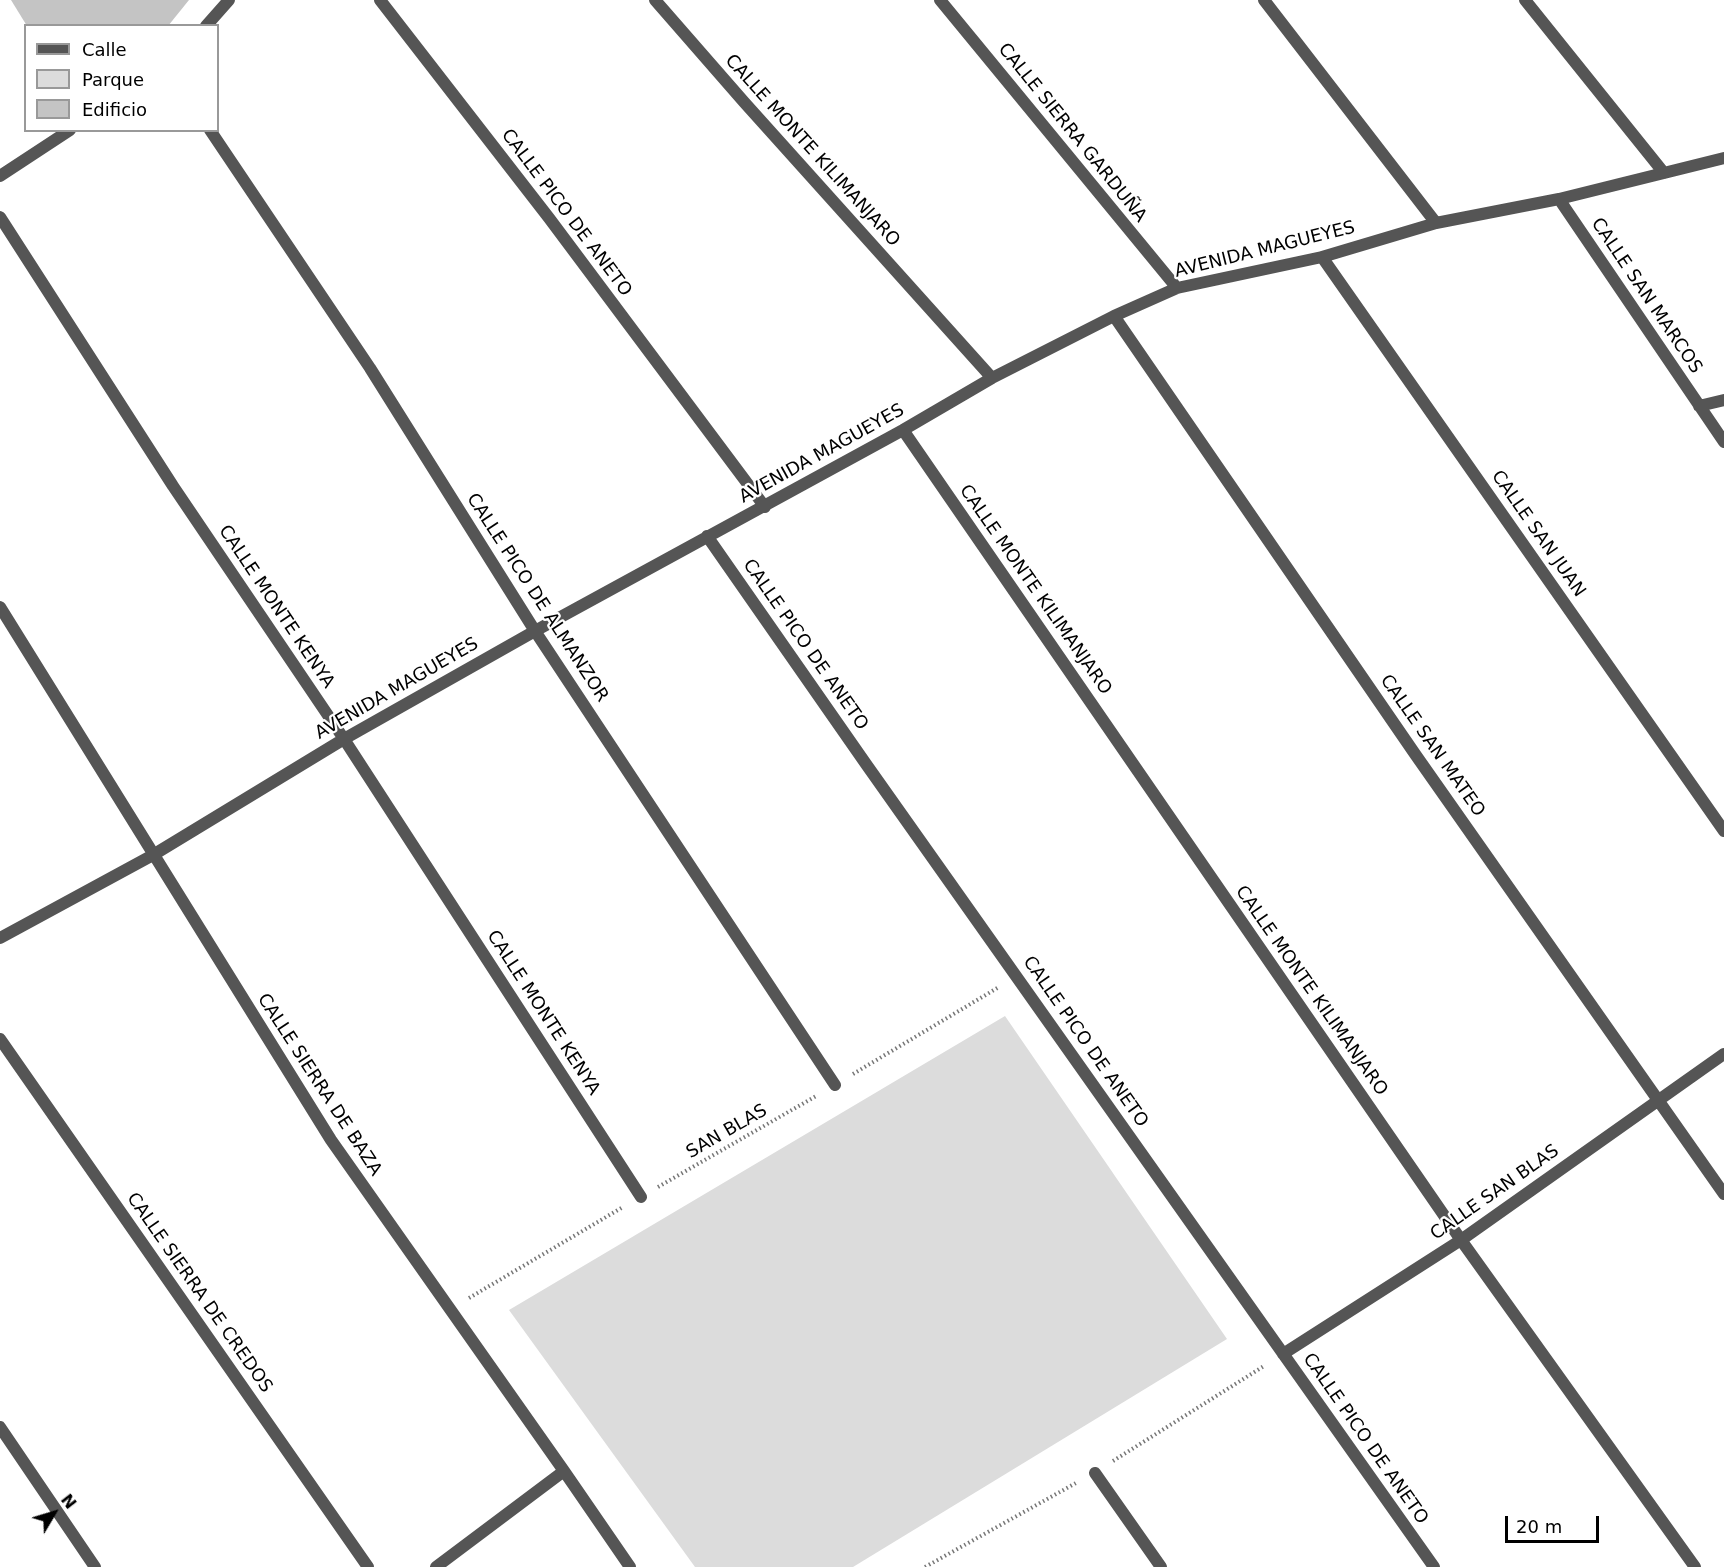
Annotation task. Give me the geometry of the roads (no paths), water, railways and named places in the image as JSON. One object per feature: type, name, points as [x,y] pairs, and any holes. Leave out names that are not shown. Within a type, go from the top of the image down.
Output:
[{"type":"street","points":[[208,24],[229,0]]},
{"type":"street","name":"CALLE PICO DE ANETO","points":[[380,0],[549,218],[765,507]]},
{"type":"street","name":"CALLE MONTE KILIMANJARO","points":[[655,0],[992,378]]},
{"type":"street","name":"CALLE SIERRA GARDUÑA","points":[[940,0],[1177,288]]},
{"type":"street","points":[[1264,0],[1436,223]]},
{"type":"street","points":[[1525,0],[1664,173]]},
{"type":"street","points":[[0,176],[67,132]]},
{"type":"street","name":"CALLE PICO DE ALMANZOR","points":[[211,132],[370,368],[535,631],[835,1085]]},
{"type":"street","name":"AVENIDA MAGUEYES","points":[[0,938],[153,855],[344,739],[535,631],[707,536],[765,507],[992,378],[1114,316],[1177,288],[1322,257],[1436,223],[1559,199],[1724,158]]},
{"type":"street","name":"CALLE SAN MARCOS","points":[[1559,199],[1724,442]]},
{"type":"street","name":"CALLE MONTE KENYA","points":[[0,218],[173,486],[344,739],[641,1197]]},
{"type":"street","name":"CALLE SAN JUAN","points":[[1322,257],[1724,831]]},
{"type":"street","name":"CALLE SAN MATEO","points":[[1114,316],[1415,754],[1724,1194]]},
{"type":"street","points":[[1699,406],[1724,400]]},
{"type":"street","name":"CALLE MONTE KILIMANJARO","points":[[903,430],[1461,1240],[1695,1567]]},
{"type":"street","name":"CALLE PICO DE ANETO","points":[[707,536],[1434,1567]]},
{"type":"street","name":"CALLE SIERRA DE BAZA","points":[[0,607],[331,1140],[630,1567]]},
{"type":"street","name":"CALLE SIERRA DE CREDOS","points":[[0,1039],[368,1567]]},
{"type":"street","name":"CALLE SAN BLAS","points":[[1282,1354],[1461,1240],[1724,1054]]},
{"type":"street","points":[[0,1427],[96,1567]]},
{"type":"street","points":[[436,1567],[564,1471]]},
{"type":"street","points":[[1095,1473],[1161,1567]]}]
